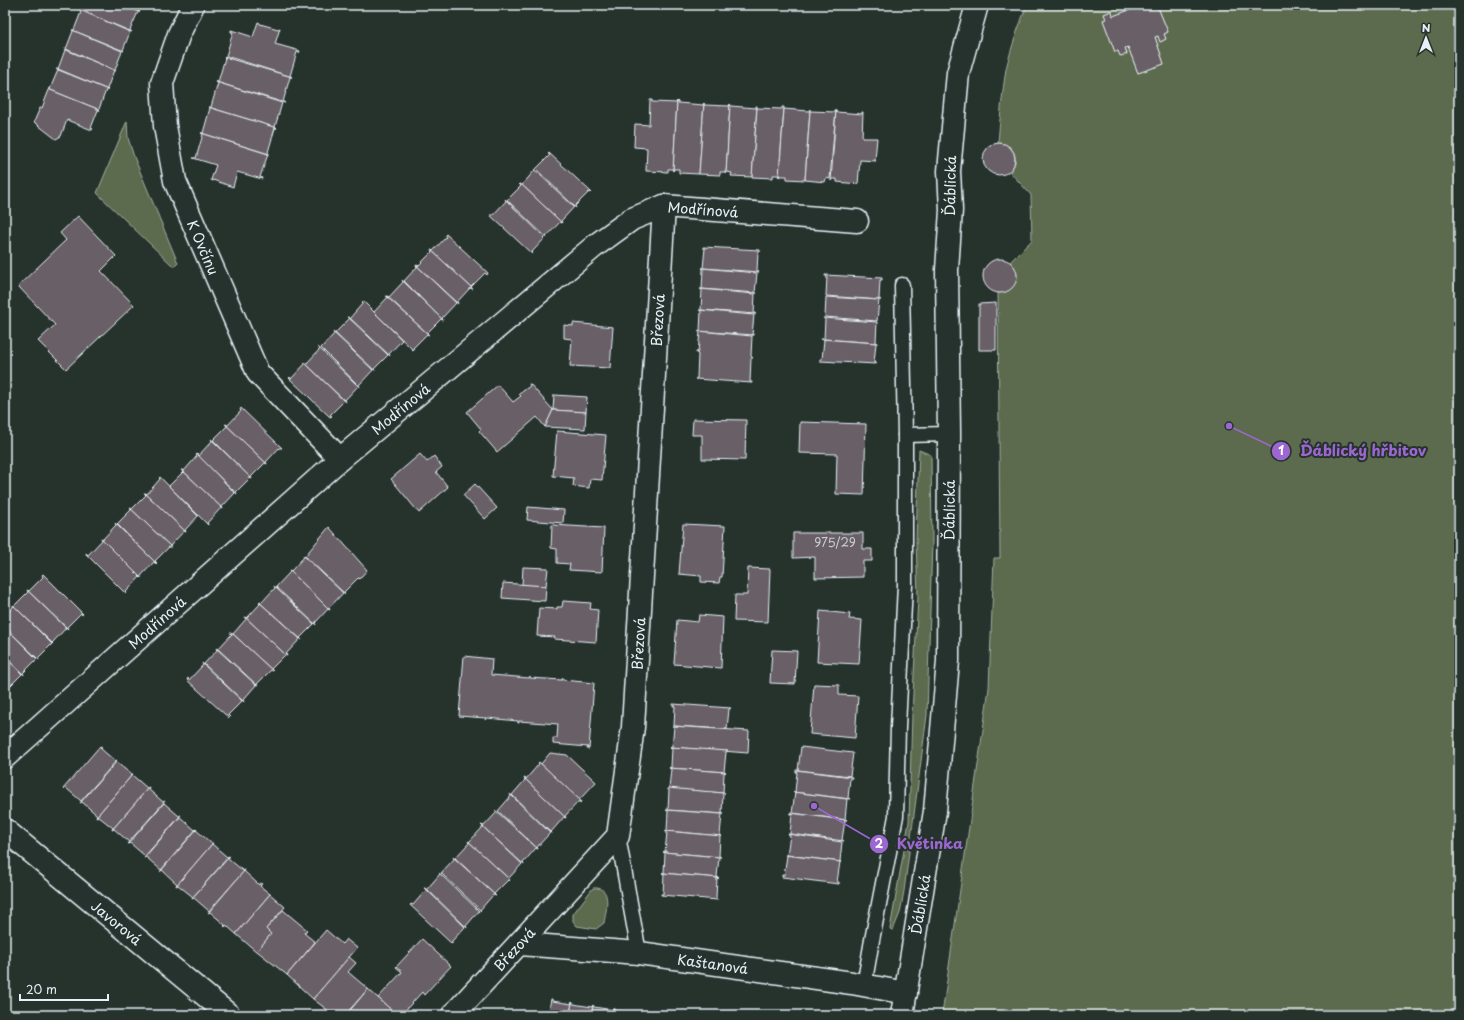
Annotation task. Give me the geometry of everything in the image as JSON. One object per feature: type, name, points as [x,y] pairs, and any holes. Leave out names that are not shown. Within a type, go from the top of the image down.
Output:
[{"type":"street","name":"K Ovčínu","points":[[193,5],[179,34],[162,83],[165,126],[175,181],[258,373],[340,459]]},
{"type":"street","name":"Ďáblická","points":[[902,1015],[935,811],[947,668],[949,434],[947,270],[950,210],[949,171],[958,73],[977,5]]},
{"type":"street","name":"Modřínová","points":[[5,757],[340,459],[596,245],[632,219],[664,206],[858,221]]},
{"type":"street","name":"Březová","points":[[453,1015],[618,836],[633,727],[664,206]]},
{"type":"street","name":"Javorová","points":[[5,830],[229,1015]]},
{"type":"street","name":"Kaštanová","points":[[520,944],[639,953],[906,993]]},
{"type":"lane","points":[[864,986],[896,816],[898,727],[905,585],[905,435],[902,285]]},
{"type":"lane","points":[[905,435],[949,434]]},
{"type":"lane","points":[[618,836],[639,953]]},
{"type":"green space","points":[[1027,5],[1143,5],[1113,16],[1111,11],[1104,14],[1106,19],[1103,20],[1115,52],[1118,51],[1121,56],[1126,54],[1125,48],[1128,47],[1138,73],[1164,64],[1155,37],[1158,36],[1161,42],[1166,39],[1164,34],[1168,32],[1157,5],[1459,5],[1459,1015],[942,1015],[989,688],[994,558],[1000,558],[998,293],[1009,289],[1016,281],[1016,272],[1010,262],[1032,240],[1031,195],[1010,172],[1015,162],[1012,149],[1004,144],[998,143],[1006,69],[1015,37]]},
{"type":"green space","points":[[127,121],[128,138],[134,157],[178,263],[174,267],[97,193]]},
{"type":"green space","points":[[919,450],[931,455],[932,541],[927,715],[904,891],[900,913],[893,930],[890,929],[909,822],[912,714],[918,597],[916,541]]},
{"type":"green space","points":[[593,888],[599,888],[606,895],[607,906],[604,923],[596,929],[577,926],[573,921],[573,914]]},
{"type":"building","points":[[84,5],[122,5],[140,12],[138,12],[130,30],[132,32],[82,11]]},
{"type":"building","points":[[123,5],[141,5],[140,12]]},
{"type":"building","points":[[1143,5],[1157,5],[1168,32],[1164,34],[1166,39],[1160,42],[1158,36],[1155,37],[1164,64],[1138,73],[1128,47],[1125,48],[1127,54],[1120,56],[1118,51],[1115,52],[1103,20],[1106,19],[1104,14],[1112,11],[1113,16]]},
{"type":"building","points":[[80,10],[130,32],[123,50],[124,51],[72,30],[74,30],[81,12]]},
{"type":"building","points":[[258,22],[260,24],[278,29],[280,28],[275,44],[300,51],[299,53],[297,52],[290,76],[292,77],[226,56],[233,32],[231,32],[231,30],[253,37]]},
{"type":"building","points":[[72,30],[122,51],[115,70],[116,71],[66,49],[73,31]]},
{"type":"building","points":[[64,49],[114,70],[107,89],[108,90],[58,69],[65,50]]},
{"type":"building","points":[[224,57],[292,77],[290,77],[283,102],[285,103],[216,82],[218,82],[225,58]]},
{"type":"building","points":[[56,69],[108,90],[106,90],[99,109],[100,110],[48,89],[50,89],[58,70]]},
{"type":"building","points":[[216,82],[282,103],[275,127],[277,128],[208,107],[211,107],[218,83]]},
{"type":"building","points":[[48,89],[100,110],[98,110],[91,128],[93,129],[92,130],[67,120],[61,136],[56,139],[34,122],[40,108],[42,108],[49,90]]},
{"type":"building","points":[[650,100],[652,100],[652,102],[677,103],[673,171],[673,169],[668,169],[668,172],[646,171],[647,148],[634,147],[635,124],[649,125]]},
{"type":"building","points":[[677,101],[678,103],[703,105],[704,103],[699,174],[679,173],[679,169],[674,169],[673,171]]},
{"type":"building","points":[[704,103],[704,105],[729,106],[730,104],[726,174],[725,172],[720,172],[720,175],[699,174]]},
{"type":"building","points":[[730,104],[731,106],[756,108],[757,106],[752,177],[731,176],[732,173],[727,172],[726,174]]},
{"type":"building","points":[[208,107],[277,128],[275,128],[268,152],[269,154],[201,133],[203,133],[210,108]]},
{"type":"building","points":[[782,107],[784,107],[779,177],[778,175],[773,175],[773,178],[752,177],[757,108],[782,109]]},
{"type":"building","points":[[784,109],[809,111],[810,109],[805,180],[787,179],[787,176],[779,176]]},
{"type":"building","points":[[836,110],[830,179],[826,178],[825,182],[805,180],[810,111],[835,112]]},
{"type":"building","points":[[836,110],[836,112],[862,114],[863,112],[862,138],[877,138],[876,161],[860,160],[858,184],[837,182],[837,179],[832,179],[831,181]]},
{"type":"building","points":[[201,133],[268,154],[260,177],[262,179],[237,172],[233,187],[211,180],[216,165],[193,158],[196,158],[203,134]]},
{"type":"building","points":[[996,143],[1002,143],[1011,147],[1015,159],[1011,171],[1002,175],[996,175],[987,171],[983,162],[983,156],[987,147]]},
{"type":"building","points":[[549,153],[591,192],[589,192],[575,206],[576,208],[536,169],[550,155],[548,154]]},
{"type":"building","points":[[534,169],[574,207],[561,221],[562,223],[522,185],[535,170]]},
{"type":"building","points":[[519,184],[522,185],[562,223],[560,222],[546,237],[547,238],[507,200],[521,186]]},
{"type":"building","points":[[505,199],[545,238],[532,252],[532,254],[490,215],[493,215],[506,201]]},
{"type":"building","points":[[78,216],[116,256],[101,271],[134,305],[66,369],[38,341],[55,325],[18,286],[66,240],[60,233]]},
{"type":"building","points":[[446,234],[488,273],[487,275],[485,273],[471,287],[473,289],[431,250],[433,251],[446,237]]},
{"type":"building","points":[[703,247],[760,250],[760,252],[758,252],[757,271],[759,272],[703,268],[705,248]]},
{"type":"building","points":[[431,250],[473,289],[470,288],[457,302],[458,304],[416,265],[418,266],[432,252]]},
{"type":"building","points":[[1000,259],[1006,260],[1012,264],[1016,270],[1016,282],[1012,288],[1006,292],[1000,293],[994,292],[988,288],[984,282],[983,276],[984,270],[988,264],[994,260]]},
{"type":"building","points":[[416,265],[456,303],[442,318],[443,320],[404,281],[417,267]]},
{"type":"building","points":[[702,268],[757,273],[755,293],[702,289]]},
{"type":"building","points":[[825,275],[882,278],[882,280],[880,280],[879,299],[881,300],[826,296],[827,276]]},
{"type":"building","points":[[402,280],[443,320],[441,319],[427,333],[429,335],[387,296],[389,297],[403,282]]},
{"type":"building","points":[[700,289],[755,294],[754,314],[701,310],[702,290]]},
{"type":"building","points":[[388,297],[429,335],[427,334],[413,348],[413,350],[374,312]]},
{"type":"building","points":[[826,297],[879,300],[877,321],[825,317]]},
{"type":"building","points":[[363,301],[402,340],[389,354],[390,356],[350,318],[363,303]]},
{"type":"building","points":[[996,303],[996,350],[979,350],[979,304]]},
{"type":"building","points":[[699,310],[754,315],[752,335],[698,331],[700,331],[701,311]]},
{"type":"building","points":[[347,317],[388,355],[374,369],[375,371],[335,333],[349,319]]},
{"type":"building","points":[[823,318],[877,322],[876,342],[878,343],[824,339],[825,319]]},
{"type":"building","points":[[573,323],[613,327],[610,368],[570,366],[572,339],[564,338],[564,325],[573,326]]},
{"type":"building","points":[[698,331],[752,336],[751,356],[753,358],[751,358],[750,382],[752,383],[695,379],[697,378],[698,354],[696,352],[698,352],[700,332]]},
{"type":"building","points":[[333,332],[373,370],[359,385],[360,387],[321,348],[334,334]]},
{"type":"building","points":[[821,339],[876,343],[874,363],[877,363],[876,364],[820,361],[820,359],[822,359],[824,340]]},
{"type":"building","points":[[318,347],[358,386],[345,400],[346,402],[306,364],[320,349]]},
{"type":"building","points":[[304,362],[344,401],[330,415],[332,416],[330,417],[289,378],[290,377],[291,379],[305,364]]},
{"type":"building","points":[[529,384],[553,410],[545,427],[537,417],[497,452],[479,431],[481,429],[467,412],[498,385],[513,402],[521,396],[519,394],[530,386]]},
{"type":"building","points":[[554,395],[587,397],[586,412],[553,410]]},
{"type":"building","points":[[241,408],[282,448],[279,448],[266,462],[267,464],[225,424],[228,425],[241,411]]},
{"type":"building","points":[[553,410],[586,412],[585,429],[545,427]]},
{"type":"building","points":[[693,419],[746,420],[745,460],[702,459],[702,435],[692,435]]},
{"type":"building","points":[[800,422],[866,424],[864,495],[836,494],[837,454],[799,453]]},
{"type":"building","points":[[225,424],[267,464],[265,463],[251,477],[252,479],[213,440],[227,426]]},
{"type":"building","points":[[557,431],[606,435],[602,480],[590,479],[589,488],[573,486],[574,478],[553,476]]},
{"type":"building","points":[[211,439],[252,479],[250,478],[236,492],[237,494],[198,456],[212,441]]},
{"type":"building","points":[[197,454],[235,493],[222,507],[223,509],[182,470],[184,471],[197,456]]},
{"type":"building","points":[[420,454],[427,462],[434,456],[442,467],[436,472],[448,487],[419,513],[391,479]]},
{"type":"building","points":[[181,470],[223,509],[221,508],[207,523],[208,525],[169,486],[183,472]]},
{"type":"building","points":[[160,477],[198,516],[185,530],[186,532],[145,493],[147,494],[160,479]]},
{"type":"building","points":[[475,484],[497,508],[485,519],[463,495]]},
{"type":"building","points":[[144,493],[186,532],[184,531],[170,546],[171,547],[130,508],[132,509],[146,495]]},
{"type":"building","points":[[528,507],[564,510],[563,523],[527,520]]},
{"type":"building","points":[[130,508],[171,547],[169,547],[155,561],[157,563],[117,524],[131,510]]},
{"type":"building","points":[[115,523],[156,563],[154,562],[141,576],[141,578],[101,538],[103,539],[116,525]]},
{"type":"building","points":[[683,524],[725,526],[722,577],[720,577],[719,583],[701,582],[701,576],[679,574]]},
{"type":"building","points":[[552,525],[604,528],[602,572],[569,570],[570,564],[557,563],[557,549],[551,548]]},
{"type":"building","points":[[329,527],[367,570],[344,592],[345,594],[305,556]]},
{"type":"building","points":[[793,533],[863,533],[863,549],[872,549],[872,561],[863,561],[863,577],[815,578],[815,557],[793,558]]},
{"type":"building","points":[[101,538],[140,577],[126,592],[126,594],[86,554],[88,555],[102,540]]},
{"type":"building","points":[[303,555],[343,593],[329,608],[330,610],[289,570],[291,571],[304,557]]},
{"type":"building","points":[[523,567],[548,568],[546,586],[522,585]]},
{"type":"building","points":[[748,568],[770,569],[768,622],[734,621],[735,595],[747,595]]},
{"type":"building","points":[[289,570],[330,610],[328,609],[315,623],[316,625],[276,587],[290,572]]},
{"type":"building","points":[[43,574],[83,614],[82,615],[81,613],[67,627],[68,629],[27,590],[29,591],[43,577]]},
{"type":"building","points":[[503,583],[546,586],[545,601],[502,598]]},
{"type":"building","points":[[274,586],[314,624],[300,638],[302,640],[259,602],[262,602],[275,588]]},
{"type":"building","points":[[27,590],[66,628],[52,643],[53,644],[14,606],[28,592]]},
{"type":"building","points":[[563,601],[591,603],[590,609],[598,610],[596,642],[554,639],[555,637],[537,636],[539,608],[557,609],[557,607],[562,607]]},
{"type":"building","points":[[261,603],[300,639],[286,654],[287,656],[245,617],[247,618]]},
{"type":"building","points":[[13,605],[52,644],[38,658],[39,660],[5,627],[5,616]]},
{"type":"building","points":[[820,611],[850,614],[849,619],[862,620],[859,664],[817,662]]},
{"type":"building","points":[[699,615],[723,617],[721,668],[674,664],[677,620],[698,622]]},
{"type":"building","points":[[245,617],[287,656],[285,655],[271,669],[273,671],[233,634],[246,619]]},
{"type":"building","points":[[5,627],[37,659],[23,673],[24,675],[5,657]]},
{"type":"building","points":[[230,633],[233,634],[273,671],[271,670],[257,684],[258,686],[218,649],[232,634]]},
{"type":"building","points":[[216,648],[256,685],[243,700],[244,702],[204,664],[217,650]]},
{"type":"building","points":[[772,650],[797,651],[795,684],[770,683]]},
{"type":"building","points":[[464,656],[492,659],[491,675],[529,678],[530,676],[530,678],[562,680],[563,678],[563,680],[594,683],[589,749],[587,749],[588,747],[553,744],[553,738],[557,738],[558,724],[519,721],[518,723],[518,721],[487,718],[485,720],[486,718],[459,716]]},
{"type":"building","points":[[5,657],[22,674],[8,688],[9,690],[5,686]]},
{"type":"building","points":[[202,663],[242,701],[228,715],[230,717],[229,718],[187,680],[188,678],[189,680],[203,665]]},
{"type":"building","points":[[814,684],[839,685],[839,695],[858,696],[855,738],[810,734]]},
{"type":"building","points":[[673,704],[731,708],[729,709],[727,729],[674,726],[675,706],[673,706]]},
{"type":"building","points":[[672,726],[749,731],[748,753],[670,747],[672,746],[674,727]]},
{"type":"building","points":[[100,746],[102,747],[100,748],[115,761],[117,760],[81,801],[66,788],[64,790],[63,789]]},
{"type":"building","points":[[670,747],[728,751],[726,752],[724,772],[669,768],[671,767],[672,748]]},
{"type":"building","points":[[801,747],[853,753],[850,776],[798,770]]},
{"type":"building","points":[[550,753],[567,755],[596,782],[579,800],[541,764]]},
{"type":"building","points":[[116,762],[133,774],[96,817],[97,815],[82,802],[80,803]]},
{"type":"building","points":[[539,762],[581,801],[580,803],[579,801],[565,816],[566,818],[524,778],[526,779],[539,764]]},
{"type":"building","points":[[669,768],[726,772],[724,773],[723,793],[669,789],[671,769]]},
{"type":"building","points":[[796,770],[852,777],[850,778],[848,798],[850,799],[793,792],[795,792]]},
{"type":"building","points":[[132,775],[147,788],[149,787],[112,830],[113,828],[98,816],[96,817]]},
{"type":"building","points":[[524,778],[566,818],[564,817],[551,832],[552,834],[512,795],[525,780]]},
{"type":"building","points":[[149,787],[148,789],[163,802],[165,801],[129,842],[114,829],[112,830]]},
{"type":"building","points":[[668,788],[723,793],[722,814],[668,810]]},
{"type":"building","points":[[793,792],[847,799],[845,819],[847,820],[792,813],[795,793]]},
{"type":"building","points":[[510,794],[550,833],[537,847],[538,849],[498,811],[511,796]]},
{"type":"building","points":[[164,803],[179,816],[181,815],[145,856],[130,843],[128,844]]},
{"type":"building","points":[[495,810],[538,849],[536,848],[523,863],[524,865],[481,825],[484,826],[497,812]]},
{"type":"building","points":[[666,810],[722,814],[720,835],[722,836],[667,831],[668,811]]},
{"type":"building","points":[[790,813],[845,820],[842,840],[844,841],[790,834],[792,814]]},
{"type":"building","points":[[180,817],[195,830],[197,828],[161,870],[146,857],[144,858]]},
{"type":"building","points":[[481,825],[522,864],[508,879],[469,842],[483,827]]},
{"type":"building","points":[[196,830],[211,843],[213,843],[176,886],[177,884],[162,870],[160,872]]},
{"type":"building","points":[[665,831],[722,836],[720,836],[719,856],[721,857],[663,852],[665,852],[667,832]]},
{"type":"building","points":[[788,834],[842,842],[841,862],[787,855],[790,835]]},
{"type":"building","points":[[468,841],[510,880],[508,880],[494,894],[496,896],[455,858],[469,843]]},
{"type":"building","points":[[212,844],[227,857],[229,856],[193,897],[178,885],[176,886]]},
{"type":"building","points":[[663,852],[719,857],[717,877],[719,878],[662,873],[664,873],[665,853]]},
{"type":"building","points":[[785,855],[841,862],[837,882],[839,882],[839,884],[782,877],[782,875],[784,875],[787,856]]},
{"type":"building","points":[[453,857],[496,896],[493,895],[480,910],[481,911],[441,873],[454,859]]},
{"type":"building","points":[[228,858],[243,871],[245,870],[209,911],[194,898],[192,899]]},
{"type":"building","points":[[244,871],[259,885],[260,883],[262,884],[260,886],[270,894],[236,934],[226,925],[225,927],[225,925],[210,912],[208,913]]},
{"type":"building","points":[[439,873],[479,911],[466,926],[467,928],[427,889],[440,874]]},
{"type":"building","points":[[662,873],[719,878],[717,878],[716,898],[718,900],[661,895],[663,894],[664,874]]},
{"type":"building","points":[[424,888],[465,927],[452,941],[452,944],[410,905],[413,905],[426,890]]},
{"type":"building","points":[[270,894],[285,907],[266,929],[271,934],[257,952],[236,934]]},
{"type":"building","points":[[283,910],[307,930],[304,933],[315,942],[287,975],[257,951],[271,934],[266,929]]},
{"type":"building","points":[[326,930],[342,944],[346,939],[357,948],[313,999],[287,975]]},
{"type":"building","points":[[422,939],[451,966],[424,995],[422,992],[401,1015],[397,1015],[378,998],[402,972],[396,967]]},
{"type":"building","points":[[349,957],[356,963],[348,972],[368,989],[345,1015],[334,1015],[313,999]]},
{"type":"building","points":[[368,989],[378,998],[397,1015],[346,1015]]},
{"type":"building","points":[[551,999],[552,1001],[572,1004],[570,1015],[548,1015]]},
{"type":"building","points":[[572,1002],[573,1004],[592,1007],[593,1005],[592,1015],[570,1015]]},
{"type":"building","points":[[593,1005],[594,1007],[613,1010],[614,1008],[613,1015],[592,1015]]},
{"type":"building","points":[[614,1010],[634,1013],[635,1011],[635,1015],[613,1015]]},
{"type":"place","name":"Ďáblický hřbitov","points":[[1229,426]]},
{"type":"place","name":"Květinka","points":[[814,806]]}]
